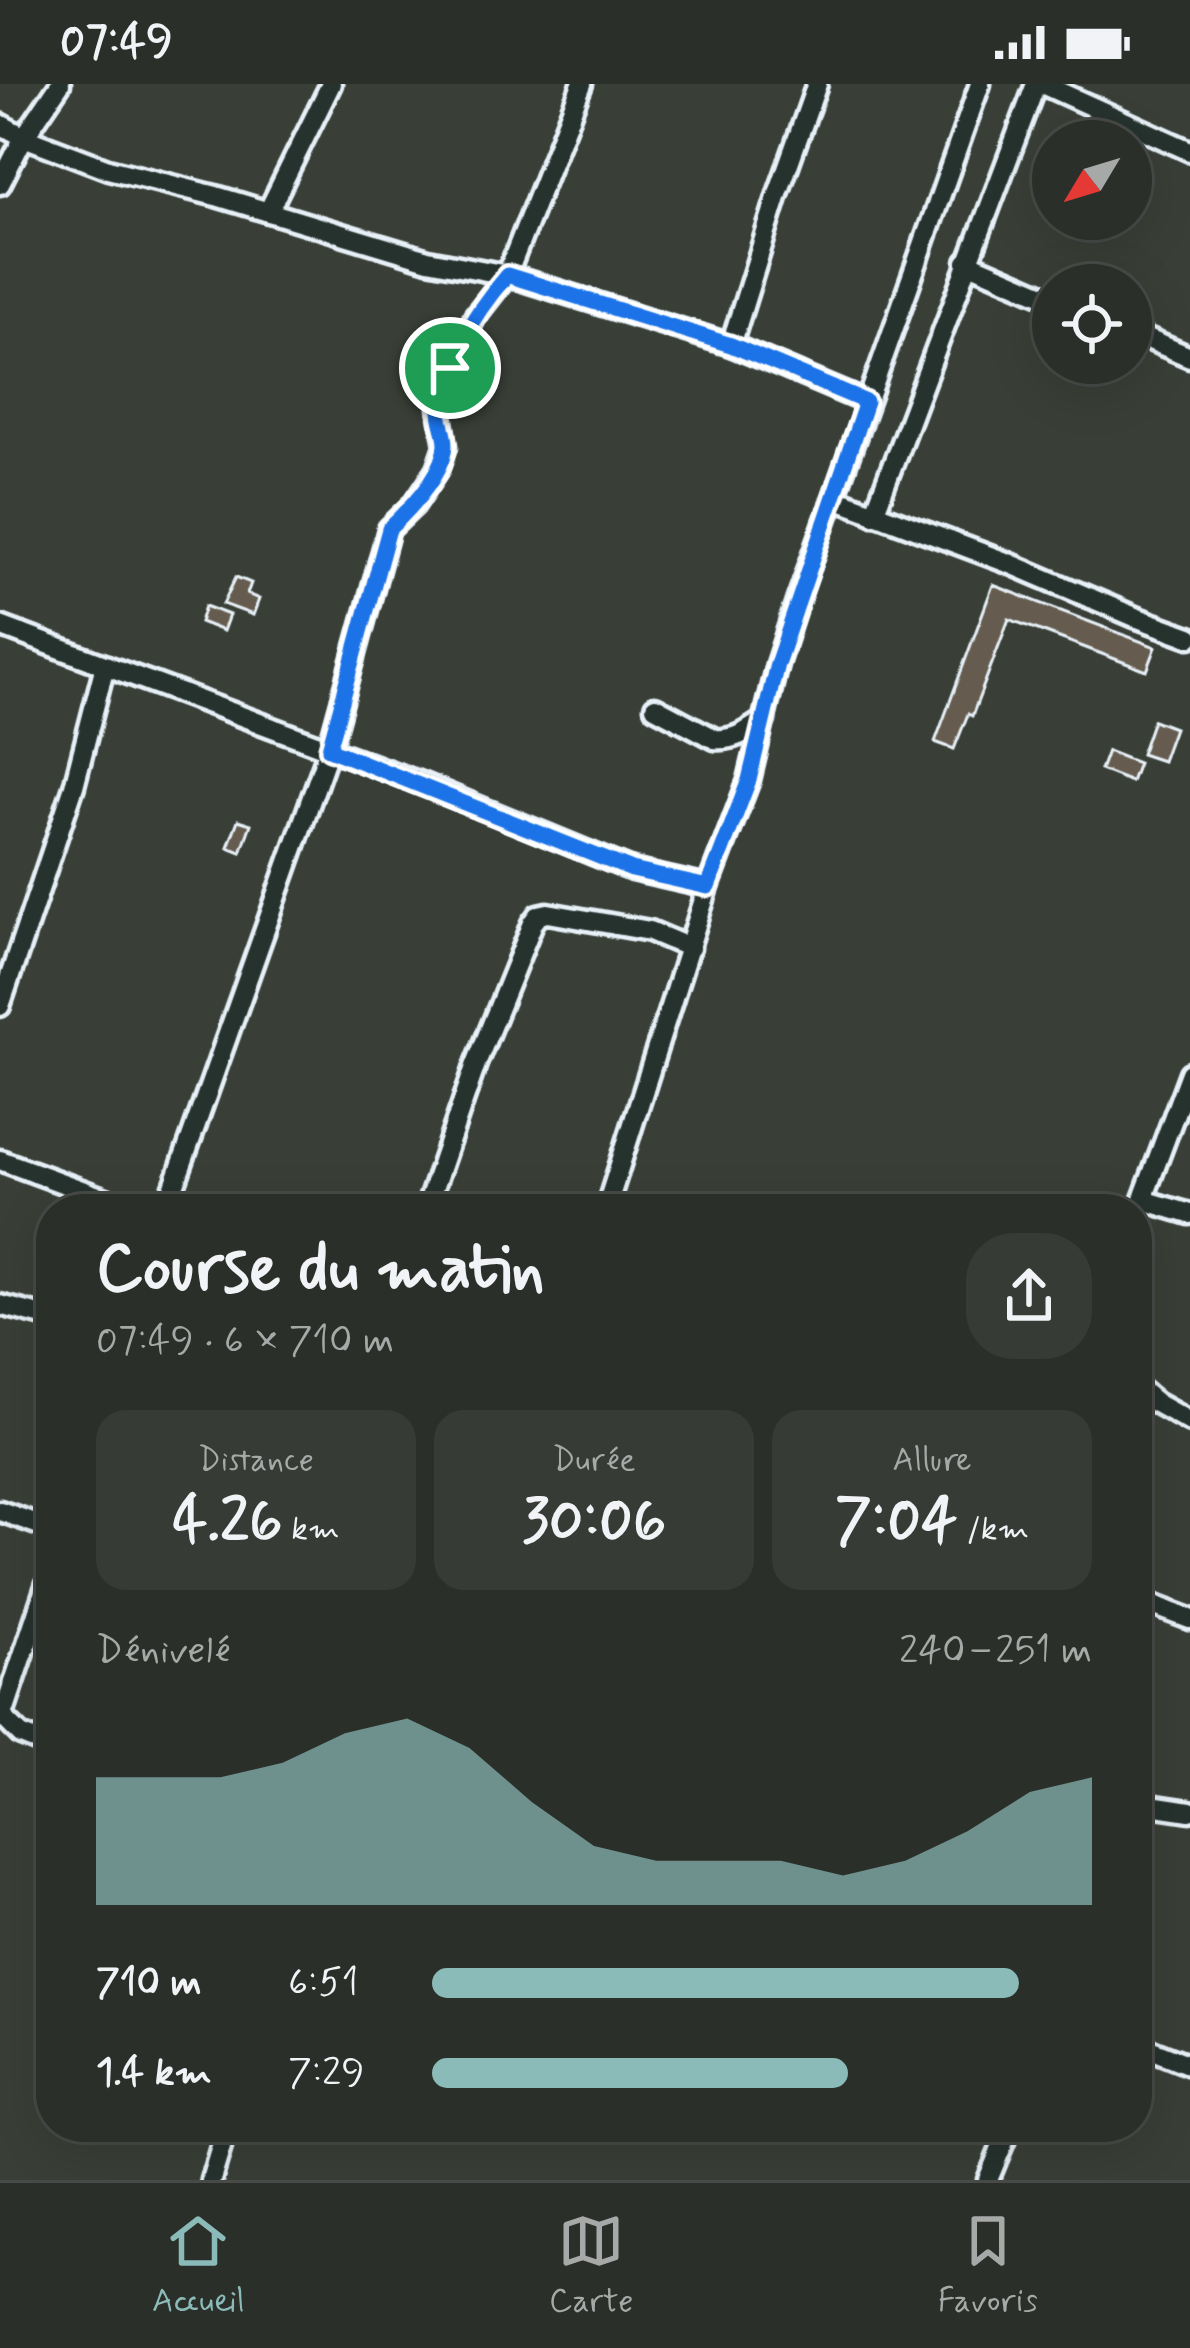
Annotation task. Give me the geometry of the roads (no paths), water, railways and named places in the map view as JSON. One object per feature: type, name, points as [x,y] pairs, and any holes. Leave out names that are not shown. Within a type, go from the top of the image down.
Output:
[{"type":"street","points":[[0,184],[24,136],[60,84]]},
{"type":"street","points":[[268,212],[332,84]]},
{"type":"street","points":[[171,1194],[329,749],[389,529],[414,505],[438,469],[446,446],[440,409],[450,368],[475,316],[507,275],[582,84]]},
{"type":"street","points":[[731,345],[817,84]]},
{"type":"street","points":[[611,1194],[708,887],[749,780],[784,643],[980,84]]},
{"type":"street","points":[[874,514],[1039,84],[1190,151]]},
{"type":"street","points":[[0,124],[108,169],[428,260],[507,275],[731,345],[866,402]]},
{"type":"street","points":[[967,262],[1032,289]]},
{"type":"street","points":[[1152,341],[1190,357]]},
{"type":"street","points":[[835,498],[1190,637]]},
{"type":"street","points":[[0,626],[329,749],[632,870],[708,887]]},
{"type":"street","points":[[0,1006],[74,786],[105,665]]},
{"type":"street","points":[[655,707],[715,739],[726,740],[764,719]]},
{"type":"street","points":[[431,1194],[476,1064],[539,915],[650,931],[690,948]]},
{"type":"street","points":[[1145,1194],[1190,1073]]},
{"type":"street","points":[[0,1160],[93,1194]]},
{"type":"street","points":[[1152,1209],[1190,1214]]},
{"type":"street","points":[[0,1305],[36,1314]]},
{"type":"street","points":[[1152,1400],[1190,1422]]},
{"type":"street","points":[[0,1510],[36,1523]]},
{"type":"street","points":[[1152,1605],[1190,1619]]},
{"type":"street","points":[[36,1614],[1,1715],[21,1735],[36,1741]]},
{"type":"street","points":[[1152,1805],[1190,1811]]},
{"type":"street","points":[[1152,2050],[1190,2065]]},
{"type":"street","points":[[211,2180],[222,2142]]},
{"type":"street","points":[[994,2178],[1005,2142]]}]
